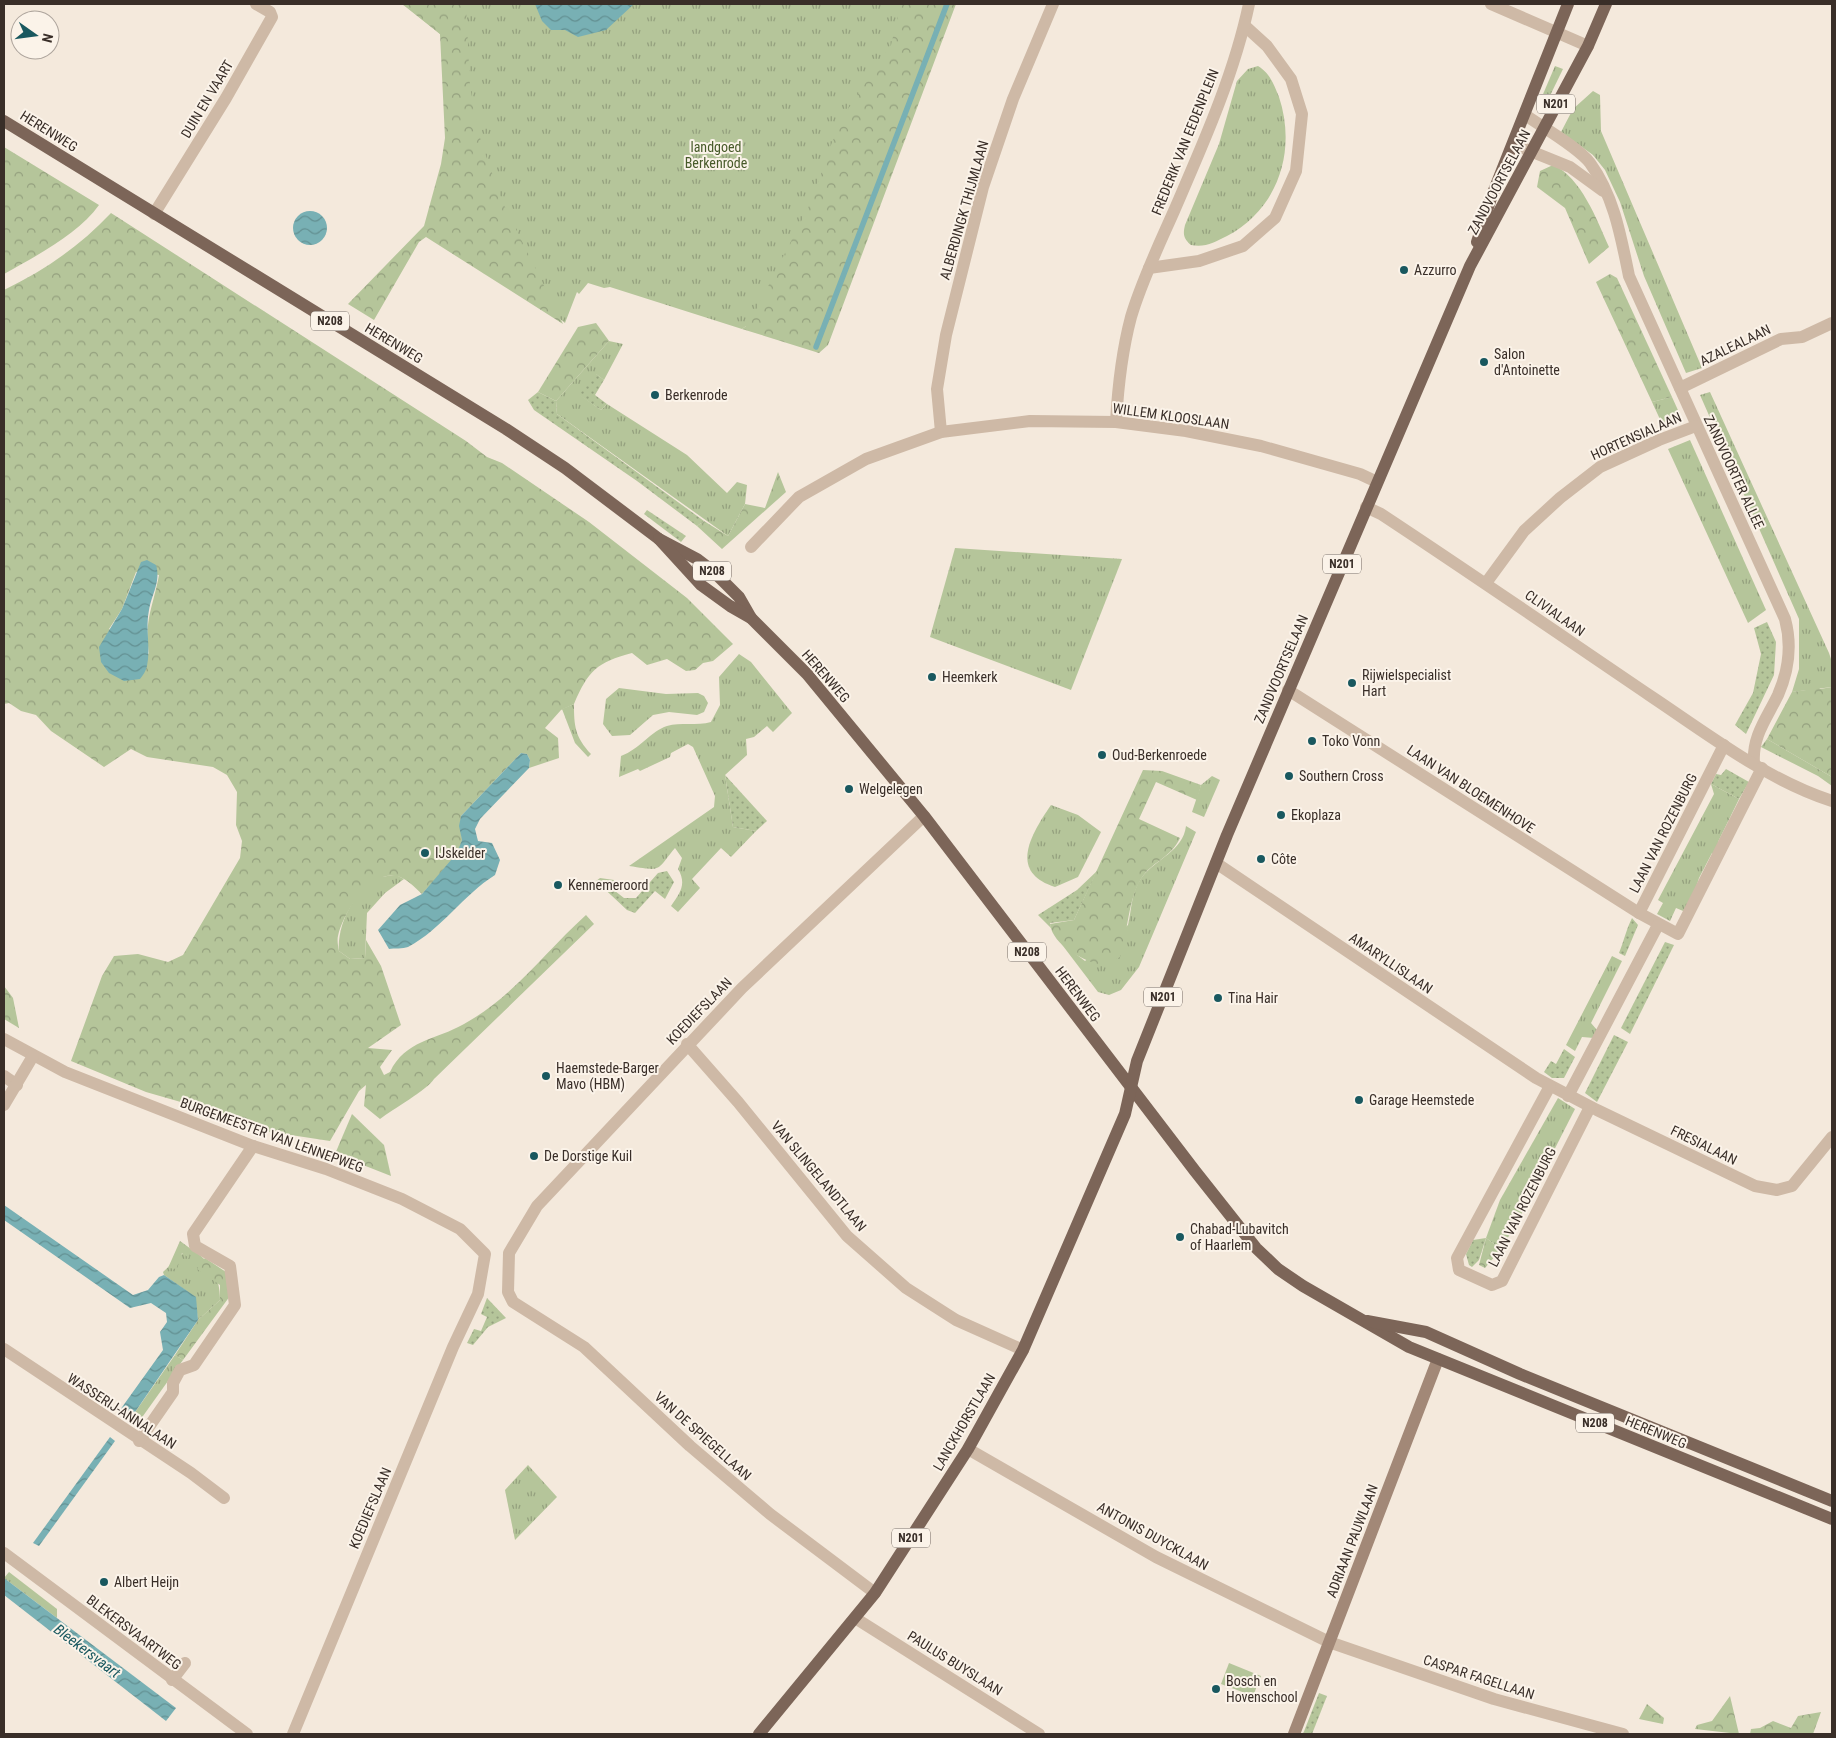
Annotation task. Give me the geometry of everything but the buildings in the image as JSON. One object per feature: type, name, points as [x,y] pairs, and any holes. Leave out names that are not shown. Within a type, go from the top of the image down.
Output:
[{"type":"main road","name":"ZANDVOORTSELAAN","points":[[1470,266],[1490,198],[1514,144],[1568,4]]},
{"type":"main road","name":"ZANDVOORTSELAAN","points":[[1130,1087],[1137,1061],[1216,863],[1470,266],[1588,46],[1606,4]]},
{"type":"main road","name":"HERENWEG","points":[[4,121],[506,429],[565,468],[659,539],[697,560],[722,579],[739,597],[751,618]]},
{"type":"main road","name":"HERENWEG","points":[[659,539],[680,564],[709,592],[751,618],[807,674],[924,816],[1130,1087],[1256,1248],[1278,1269],[1303,1286],[1398,1342],[1832,1519]]},
{"type":"main road","name":"LANCKHORSTLAAN","points":[[759,1734],[875,1592],[968,1449],[1023,1350],[1125,1114],[1130,1087]]},
{"type":"main road","name":"HERENWEG","points":[[1362,1320],[1426,1332],[1520,1374],[1832,1501]]},
{"type":"street","name":"DUIN EN VAART","points":[[154,214],[226,98],[272,17],[270,12],[256,4]]},
{"type":"street","name":"ALBERDINGK THIJMLAAN","points":[[941,432],[937,389],[946,335],[983,187],[1013,99],[1053,4]]},
{"type":"street","name":"FREDERIK VAN EEDENPLEIN","points":[[1116,422],[1118,384],[1131,317],[1149,268],[1201,149],[1245,26],[1250,4]]},
{"type":"street","points":[[1491,4],[1588,46]]},
{"type":"street","points":[[1149,268],[1199,261],[1243,246],[1275,218],[1296,171],[1302,114],[1291,79],[1267,46],[1245,26]]},
{"type":"street","name":"ZANDVOORTER ALLEE","points":[[1525,115],[1589,162],[1607,194],[1616,217],[1629,276],[1785,619],[1789,635],[1786,671],[1778,694],[1757,734],[1753,749],[1758,766]]},
{"type":"street","points":[[1514,144],[1570,168],[1607,194]]},
{"type":"street","name":"AZALEALAAN","points":[[1680,388],[1781,339],[1802,337],[1832,323]]},
{"type":"street","name":"WILLEM KLOOSLAAN","points":[[751,547],[799,497],[866,459],[941,432],[1030,421],[1116,422],[1186,431],[1261,446],[1360,474],[1377,482]]},
{"type":"street","name":"HORTENSIALAAN","points":[[1486,584],[1524,531],[1560,498],[1600,466],[1696,426]]},
{"type":"street","name":"CLIVIALAAN","points":[[1366,507],[1381,514],[1724,745]]},
{"type":"street","name":"LAAN VAN BLOEMENHOVE","points":[[1288,690],[1638,913]]},
{"type":"street","points":[[1724,745],[1806,792],[1832,801]]},
{"type":"street","name":"LAAN VAN ROZENBURG","points":[[1724,745],[1638,913],[1678,934],[1758,766]]},
{"type":"street","name":"KOEDIEFSLAAN","points":[[513,1302],[508,1292],[509,1253],[537,1206],[687,1044],[827,906],[924,816]]},
{"type":"street","name":"AMARYLLISLAAN","points":[[1216,863],[1550,1086]]},
{"type":"street","points":[[1568,1096],[1658,925]]},
{"type":"street","name":"BURGEMEESTER VAN LENNEPWEG","points":[[4,1039],[65,1072],[253,1146],[326,1169],[393,1195],[460,1229],[485,1254],[478,1294]]},
{"type":"street","name":"VAN SLINGELANDTLAAN","points":[[687,1044],[738,1102],[847,1236],[906,1288],[956,1320],[1023,1350]]},
{"type":"street","points":[[4,1105],[34,1056]]},
{"type":"street","points":[[4,1076],[17,1085]]},
{"type":"street","name":"LAAN VAN ROZENBURG","points":[[1550,1086],[1457,1258],[1458,1270],[1492,1285],[1502,1281],[1590,1107]]},
{"type":"street","name":"FRESIALAAN","points":[[1550,1086],[1755,1186],[1777,1190],[1792,1186],[1832,1136]]},
{"type":"street","points":[[139,1440],[173,1392],[173,1382],[180,1370],[194,1365],[235,1305],[230,1266],[195,1246],[193,1234],[253,1146]]},
{"type":"street","name":"KOEDIEFSLAAN","points":[[293,1734],[453,1347],[478,1294]]},
{"type":"street","name":"VAN DE SPIEGELLAAN","points":[[513,1302],[584,1348],[690,1446],[770,1514],[875,1592]]},
{"type":"street","name":"WASSERIJ-ANNALAAN","points":[[4,1349],[224,1498]]},
{"type":"street","name":"ADRIAAN PAUWLAAN","points":[[1294,1734],[1438,1359]]},
{"type":"street","name":"ANTONIS DUYCKLAAN","points":[[968,1449],[1156,1558],[1329,1642]]},
{"type":"street","name":"BLEKERSVAARTWEG","points":[[4,1553],[247,1734]]},
{"type":"street","name":"PAULUS BUYSLAAN","points":[[855,1618],[1039,1734]]},
{"type":"street","name":"CASPAR FAGELLAAN","points":[[1329,1642],[1494,1699],[1623,1734]]},
{"type":"street","points":[[172,1680],[185,1663]]},
{"type":"green space","points":[[402,4],[466,4],[470,87],[481,142],[502,201],[563,324],[426,237],[419,242],[374,320],[348,304],[424,226],[441,164],[445,138],[440,34]]},
{"type":"green space","name":"landgoed Berkenrode","points":[[403,4],[935,4],[808,337],[746,326],[742,329],[610,287],[604,288],[588,283],[579,294],[577,292],[565,323],[438,223],[460,125],[440,34]]},
{"type":"green space","points":[[901,4],[956,4],[828,345],[819,353],[742,329],[755,312],[812,200],[831,145],[844,115],[891,45]]},
{"type":"green space","points":[[1258,66],[1269,76],[1279,97],[1284,117],[1286,138],[1284,158],[1279,177],[1271,194],[1245,224],[1214,242],[1201,246],[1191,245],[1184,236],[1185,225],[1219,144],[1237,81],[1248,69]]},
{"type":"green space","points":[[1555,66],[1563,69],[1544,108],[1538,106]]},
{"type":"green space","points":[[1593,91],[1600,95],[1601,131],[1702,368],[1686,373],[1644,276],[1620,202],[1605,170],[1593,155],[1561,132],[1573,109]]},
{"type":"green space","points":[[4,147],[99,205],[80,226],[68,235],[4,274]]},
{"type":"green space","points":[[1553,165],[1572,179],[1580,189],[1609,247],[1589,264],[1565,208],[1537,187],[1540,171]]},
{"type":"green space","points":[[111,213],[466,441],[487,457],[502,463],[589,522],[687,598],[733,644],[713,661],[703,663],[695,670],[686,671],[667,659],[647,665],[632,653],[602,664],[584,683],[574,704],[561,710],[545,728],[558,738],[559,758],[529,768],[530,760],[527,754],[521,753],[461,816],[462,840],[460,847],[439,876],[422,894],[404,879],[396,876],[386,876],[368,886],[359,895],[341,927],[338,945],[339,951],[350,959],[365,958],[366,940],[381,966],[401,1025],[368,1048],[392,1050],[380,1067],[384,1075],[390,1072],[396,1061],[413,1047],[464,1024],[498,1001],[586,915],[594,924],[417,1094],[380,1119],[364,1106],[366,1085],[359,1091],[330,1141],[258,1130],[198,1107],[146,1092],[71,1061],[102,976],[114,956],[138,954],[168,962],[183,955],[240,858],[242,841],[236,825],[237,792],[227,775],[213,767],[147,757],[131,749],[104,767],[51,731],[36,715],[21,711],[9,703],[4,704],[4,290],[34,274],[61,256]],"holes":[[[136,572],[159,575],[148,622],[149,654],[109,629],[122,609]]]},
{"type":"green space","points":[[1610,274],[1617,278],[1672,397],[1652,402],[1596,282]]},
{"type":"green space","points":[[596,323],[609,341],[556,401],[538,392],[578,327]]},
{"type":"green space","points":[[609,341],[623,344],[604,380],[596,374],[580,395],[601,410],[607,404],[687,455],[727,493],[737,482],[747,485],[745,504],[728,536],[557,414],[556,401]]},
{"type":"green space","points":[[595,373],[604,380],[595,395],[607,404],[601,410],[579,395]]},
{"type":"green space","points":[[538,392],[556,401],[557,414],[704,521],[697,526],[637,481],[534,410],[528,400]]},
{"type":"green space","points":[[1710,392],[1829,653],[1832,662],[1832,687],[1792,692],[1799,669],[1799,619],[1700,395]]},
{"type":"green space","points":[[1672,397],[1682,419],[1664,428],[1652,402]]},
{"type":"green space","points":[[1690,440],[1766,610],[1748,623],[1668,449]]},
{"type":"green space","points":[[778,472],[786,492],[722,549],[697,526],[704,521],[728,536],[745,504],[765,508]]},
{"type":"green space","points":[[647,510],[686,536],[681,542],[644,514]]},
{"type":"green space","points":[[955,548],[1122,559],[1071,690],[930,637]]},
{"type":"green space","points":[[1767,622],[1776,642],[1774,675],[1746,734],[1735,725],[1753,693],[1761,654],[1754,628]]},
{"type":"green space","points":[[739,654],[751,662],[792,713],[773,732],[767,726],[754,737],[746,739],[747,755],[725,775],[733,827],[756,831],[731,857],[721,848],[692,879],[700,888],[678,912],[671,906],[680,893],[682,884],[681,874],[678,869],[682,858],[675,848],[661,866],[657,868],[648,869],[629,866],[714,807],[715,796],[693,747],[688,744],[671,753],[670,757],[640,771],[638,769],[619,777],[621,756],[634,749],[661,728],[677,724],[711,722],[720,705],[719,677]]},
{"type":"green space","points":[[1813,678],[1820,689],[1832,687],[1832,777],[1767,739],[1792,692],[1806,690]]},
{"type":"green space","points":[[619,688],[666,694],[698,693],[704,696],[708,703],[704,712],[697,715],[669,712],[653,715],[630,735],[612,736],[603,724],[606,699]]},
{"type":"green space","points":[[574,704],[576,731],[591,754],[588,757],[575,743],[562,709]]},
{"type":"green space","points":[[1767,739],[1832,777],[1832,786],[1818,776],[1761,747]]},
{"type":"green space","points":[[1726,769],[1749,782],[1739,799],[1711,784],[1716,774],[1721,775]]},
{"type":"green space","points":[[1143,770],[1162,771],[1201,785],[1197,800],[1156,782],[1139,819],[1180,838],[1172,850],[1150,868],[1141,879],[1133,897],[1120,957],[1104,966],[1079,956],[1063,946],[1052,932],[1050,924],[1074,920]]},
{"type":"green space","points":[[725,775],[767,821],[756,831],[733,827]]},
{"type":"green space","points":[[1212,776],[1220,780],[1204,817],[1192,812],[1201,785]]},
{"type":"green space","points":[[1711,784],[1739,799],[1718,842],[1724,849],[1721,854],[1712,853],[1699,878],[1688,913],[1676,908],[1670,921],[1657,914],[1663,903],[1658,900],[1714,794]]},
{"type":"green space","points":[[1051,805],[1078,815],[1101,832],[1078,877],[1055,887],[1040,880],[1031,872],[1028,862],[1031,839]]},
{"type":"green space","points":[[1186,826],[1196,832],[1139,967],[1121,990],[1109,995],[1098,992],[1060,942],[1085,961],[1128,925],[1138,883],[1148,871],[1180,842]]},
{"type":"green space","points":[[667,871],[674,882],[665,899],[655,891],[635,913],[627,910],[596,881],[600,878],[614,880],[615,891],[624,898],[636,898],[658,873]]},
{"type":"green space","points":[[1097,871],[1074,920],[1050,923],[1051,928],[1038,915],[1077,890]]},
{"type":"green space","points":[[396,875],[404,879],[385,893],[367,913],[365,958],[350,959],[339,951],[341,931],[348,910],[368,884],[383,876]]},
{"type":"green space","points":[[1632,918],[1638,925],[1625,956],[1619,953]]},
{"type":"green space","points":[[1665,942],[1674,945],[1630,1034],[1621,1028]]},
{"type":"green space","points":[[1612,956],[1622,961],[1591,1023],[1597,1030],[1594,1038],[1582,1037],[1575,1051],[1566,1045]]},
{"type":"green space","points":[[4,986],[13,998],[19,1028],[4,1019]]},
{"type":"green space","points":[[1614,1035],[1628,1042],[1597,1102],[1585,1093]]},
{"type":"green space","points":[[1564,1049],[1575,1057],[1564,1078],[1552,1078],[1544,1072],[1551,1061],[1556,1064]]},
{"type":"green space","points":[[1558,1098],[1575,1109],[1518,1221],[1501,1249],[1486,1238],[1500,1200]]},
{"type":"green space","points":[[352,1114],[384,1145],[391,1176],[335,1154]]},
{"type":"green space","points":[[1486,1238],[1501,1249],[1485,1268],[1479,1265]]},
{"type":"green space","points":[[1486,1238],[1479,1260],[1472,1267],[1469,1265],[1466,1254],[1473,1240]]},
{"type":"green space","points":[[180,1241],[191,1249],[189,1258],[182,1253],[177,1269],[168,1268]]},
{"type":"green space","points":[[191,1249],[209,1264],[216,1277],[220,1292],[220,1300],[198,1320],[195,1297],[164,1275],[163,1272],[183,1253]]},
{"type":"green space","points":[[205,1258],[226,1272],[230,1296],[183,1360],[175,1355],[198,1320],[220,1300],[220,1285],[197,1269]]},
{"type":"green space","points":[[487,1298],[506,1318],[488,1327],[473,1345],[467,1343],[474,1329],[481,1331],[487,1317],[481,1314]]},
{"type":"green space","points":[[175,1355],[183,1360],[138,1423],[131,1418]]},
{"type":"green space","points":[[528,1465],[557,1497],[515,1540],[505,1490]]},
{"type":"green space","points":[[9,1572],[57,1609],[57,1618],[4,1578]]},
{"type":"green space","points":[[1229,1663],[1261,1676],[1253,1696],[1221,1684]]},
{"type":"green space","points":[[1319,1693],[1327,1696],[1312,1734],[1303,1734]]},
{"type":"green space","points":[[1730,1696],[1739,1734],[1695,1729],[1697,1725],[1712,1721]]},
{"type":"green space","points":[[1647,1704],[1664,1718],[1663,1724],[1639,1719]]},
{"type":"green space","points":[[1821,1712],[1813,1734],[1750,1734],[1751,1729],[1760,1728],[1773,1721],[1791,1728],[1798,1716]]},
{"type":"water","points":[[535,4],[634,4],[606,30],[578,37],[565,30],[551,30],[542,21]]},
{"type":"water","points":[[310,211],[322,216],[327,228],[322,240],[310,245],[298,240],[293,228],[298,216]]},
{"type":"water","points":[[147,560],[156,565],[157,577],[148,617],[147,666],[140,679],[124,681],[109,673],[101,662],[99,647],[122,609],[141,562]]},
{"type":"water","points":[[521,753],[527,754],[530,760],[529,768],[480,819],[475,829],[478,841],[492,843],[500,860],[495,875],[483,883],[420,940],[408,947],[389,949],[378,930],[400,905],[422,894],[457,853],[462,840],[459,826],[461,816]]},
{"type":"water","points":[[4,1205],[133,1295],[148,1290],[159,1277],[164,1275],[196,1297],[198,1320],[131,1418],[120,1410],[163,1350],[160,1332],[167,1322],[166,1313],[151,1303],[130,1308],[4,1220]]},
{"type":"water","points":[[110,1437],[115,1441],[39,1546],[33,1543]]},
{"type":"water","name":"Bleekersvaart","points":[[4,1578],[176,1708],[166,1721],[4,1595]]},
{"type":"waterway","points":[[816,347],[947,4]]},
{"type":"place","name":"Azzurro","points":[[1404,270]]},
{"type":"place","name":"Salon d'Antoinette","points":[[1484,362]]},
{"type":"place","name":"Berkenrode","points":[[655,395]]},
{"type":"place","name":"Heemkerk","points":[[932,677]]},
{"type":"place","name":"Rijwielspecialist Hart","points":[[1352,683]]},
{"type":"place","name":"Toko Vonn","points":[[1312,741]]},
{"type":"place","name":"Oud-Berkenroede","points":[[1102,755]]},
{"type":"place","name":"Southern Cross","points":[[1289,776]]},
{"type":"place","name":"Welgelegen","points":[[849,789]]},
{"type":"place","name":"Ekoplaza","points":[[1281,815]]},
{"type":"place","name":"IJskelder","points":[[425,853]]},
{"type":"place","name":"Côte","points":[[1261,859]]},
{"type":"place","name":"Kennemeroord","points":[[558,885]]},
{"type":"place","name":"Tina Hair","points":[[1218,998]]},
{"type":"place","name":"Haemstede-Barger Mavo (HBM)","points":[[546,1076]]},
{"type":"place","name":"Garage Heemstede","points":[[1359,1100]]},
{"type":"place","name":"De Dorstige Kuil","points":[[534,1156]]},
{"type":"place","name":"Chabad-Lubavitch of Haarlem","points":[[1180,1237]]},
{"type":"place","name":"Albert Heijn","points":[[104,1582]]},
{"type":"place","name":"Bosch en Hovenschool","points":[[1216,1689]]}]
